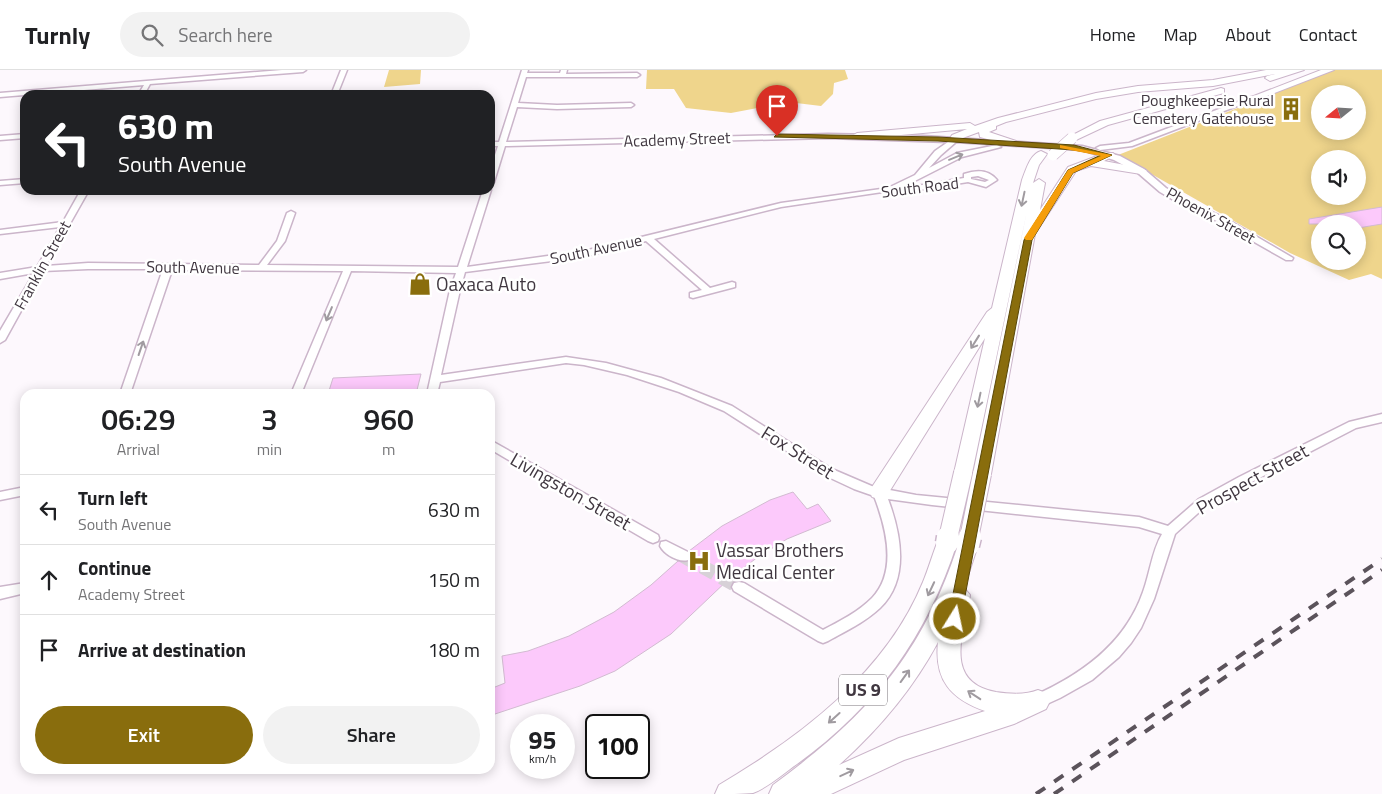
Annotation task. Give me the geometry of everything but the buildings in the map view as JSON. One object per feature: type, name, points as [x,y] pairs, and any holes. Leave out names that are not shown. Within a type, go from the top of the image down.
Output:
[{"type":"highway","points":[[954,140],[961,134],[1002,120],[1112,92],[1213,83],[1280,70]]},
{"type":"highway","name":"US 9","points":[[972,473],[1001,301],[1033,165],[1044,152],[1107,116],[1280,70]]},
{"type":"highway","name":"US 9","points":[[1067,138],[1119,118],[1299,70]]},
{"type":"highway","points":[[1251,99],[1329,70]]},
{"type":"highway","points":[[954,140],[992,127],[1087,102],[1100,102],[1112,107],[1082,122],[1067,138]]},
{"type":"highway","points":[[857,136],[875,133],[955,128],[1002,120]]},
{"type":"highway","points":[[992,127],[984,131],[984,135],[1012,143]]},
{"type":"highway","name":"US 9","points":[[782,794],[852,737],[899,685],[923,651],[942,617],[957,583],[957,544],[972,473],[1028,240],[1044,152]]},
{"type":"highway","points":[[1028,240],[1071,171],[1080,165],[1109,155]]},
{"type":"highway","points":[[1080,165],[1110,164],[1141,171]]},
{"type":"highway","points":[[879,492],[1001,301]]},
{"type":"highway","points":[[957,544],[949,650],[949,663],[953,675],[970,693],[987,702],[1012,704],[1038,701]]},
{"type":"highway","name":"US 9","points":[[728,794],[803,745],[840,713],[872,680],[898,646],[918,614],[934,582],[957,544]]},
{"type":"highway","points":[[803,794],[899,750],[1008,715],[1038,701]]},
{"type":"street","points":[[68,90],[303,70]]},
{"type":"street","points":[[336,90],[344,70]]},
{"type":"street","points":[[495,166],[524,73],[637,73]]},
{"type":"street","points":[[144,90],[148,83]]},
{"type":"street","points":[[0,96],[20,94]]},
{"type":"street","points":[[1067,138],[1109,155],[1130,145],[1251,99]]},
{"type":"street","points":[[514,106],[552,106],[631,105],[632,102],[557,104],[552,106]]},
{"type":"street","points":[[0,138],[20,136]]},
{"type":"street","name":"Academy Street","points":[[495,144],[760,136],[857,136],[954,140]]},
{"type":"street","points":[[913,180],[950,159],[965,153],[996,148],[1044,152],[1067,138],[1111,148],[1130,145]]},
{"type":"street","points":[[954,140],[1012,143],[1044,152]]},
{"type":"street","name":"South Avenue","points":[[0,276],[39,270],[88,266],[462,270],[509,266],[584,254],[781,205],[897,188],[913,180],[938,153],[954,140]]},
{"type":"street","name":"Phoenix Street","points":[[1109,155],[1141,171],[1155,181],[1163,190],[1185,203],[1289,258]]},
{"type":"street","name":"South Road","points":[[872,193],[968,180]]},
{"type":"street","points":[[0,183],[20,181]]},
{"type":"street","name":"Franklin Street","points":[[0,340],[82,195]]},
{"type":"street","points":[[433,389],[455,290],[485,195]]},
{"type":"street","points":[[261,268],[281,240],[291,213]]},
{"type":"street","points":[[0,232],[64,224]]},
{"type":"street","points":[[648,238],[708,292]]},
{"type":"street","points":[[128,389],[169,266]]},
{"type":"street","points":[[298,389],[348,268]]},
{"type":"street","points":[[693,295],[732,285]]},
{"type":"street","name":"Fox Street","points":[[435,379],[566,360],[600,365],[709,400],[743,417],[824,470],[879,492],[920,500],[1139,522],[1170,532]]},
{"type":"street","name":"Prospect Street","points":[[1038,701],[1080,681],[1108,658],[1126,638],[1145,606],[1161,551],[1170,532],[1203,502],[1353,425],[1382,418]]},
{"type":"street","name":"Livingston Street","points":[[495,447],[653,538]]},
{"type":"street","points":[[0,496],[20,492]]},
{"type":"street","points":[[739,587],[823,637],[862,615],[886,591],[894,573],[890,529],[879,492]]},
{"type":"street","points":[[666,546],[683,556]]},
{"type":"street","points":[[0,593],[20,589]]},
{"type":"shaded area","points":[[389,70],[421,70],[420,84],[384,87]]},
{"type":"shaded area","points":[[647,70],[845,70],[848,79],[834,83],[833,94],[821,106],[788,102],[731,113],[686,108],[674,89],[646,89]]},
{"type":"shaded area","points":[[1334,70],[1382,70],[1382,279],[1371,274],[1349,280],[1327,270],[1366,270],[1366,215],[1311,215],[1311,263],[1290,253],[1118,155]]},
{"type":"tunnel","points":[[683,556],[739,587]]},
{"type":"railway","points":[[1036,794],[1382,559]]},
{"type":"railway","points":[[1054,794],[1382,570]]},
{"type":"slow traffic","points":[[1029,238],[1071,171],[1074,168],[1109,155],[1091,150],[1062,147]]},
{"type":"place","name":"Poughkeepsie Rural Cemetery Gatehouse","points":[[1291,109]]},
{"type":"place","name":"Oaxaca Auto","points":[[420,284]]},
{"type":"place","name":"Vassar Brothers Medical Center","points":[[699,561]]},
{"type":"route","points":[[777,136],[938,139],[1074,148],[1109,155],[1074,168],[1071,171],[1028,240],[955,619]]}]
